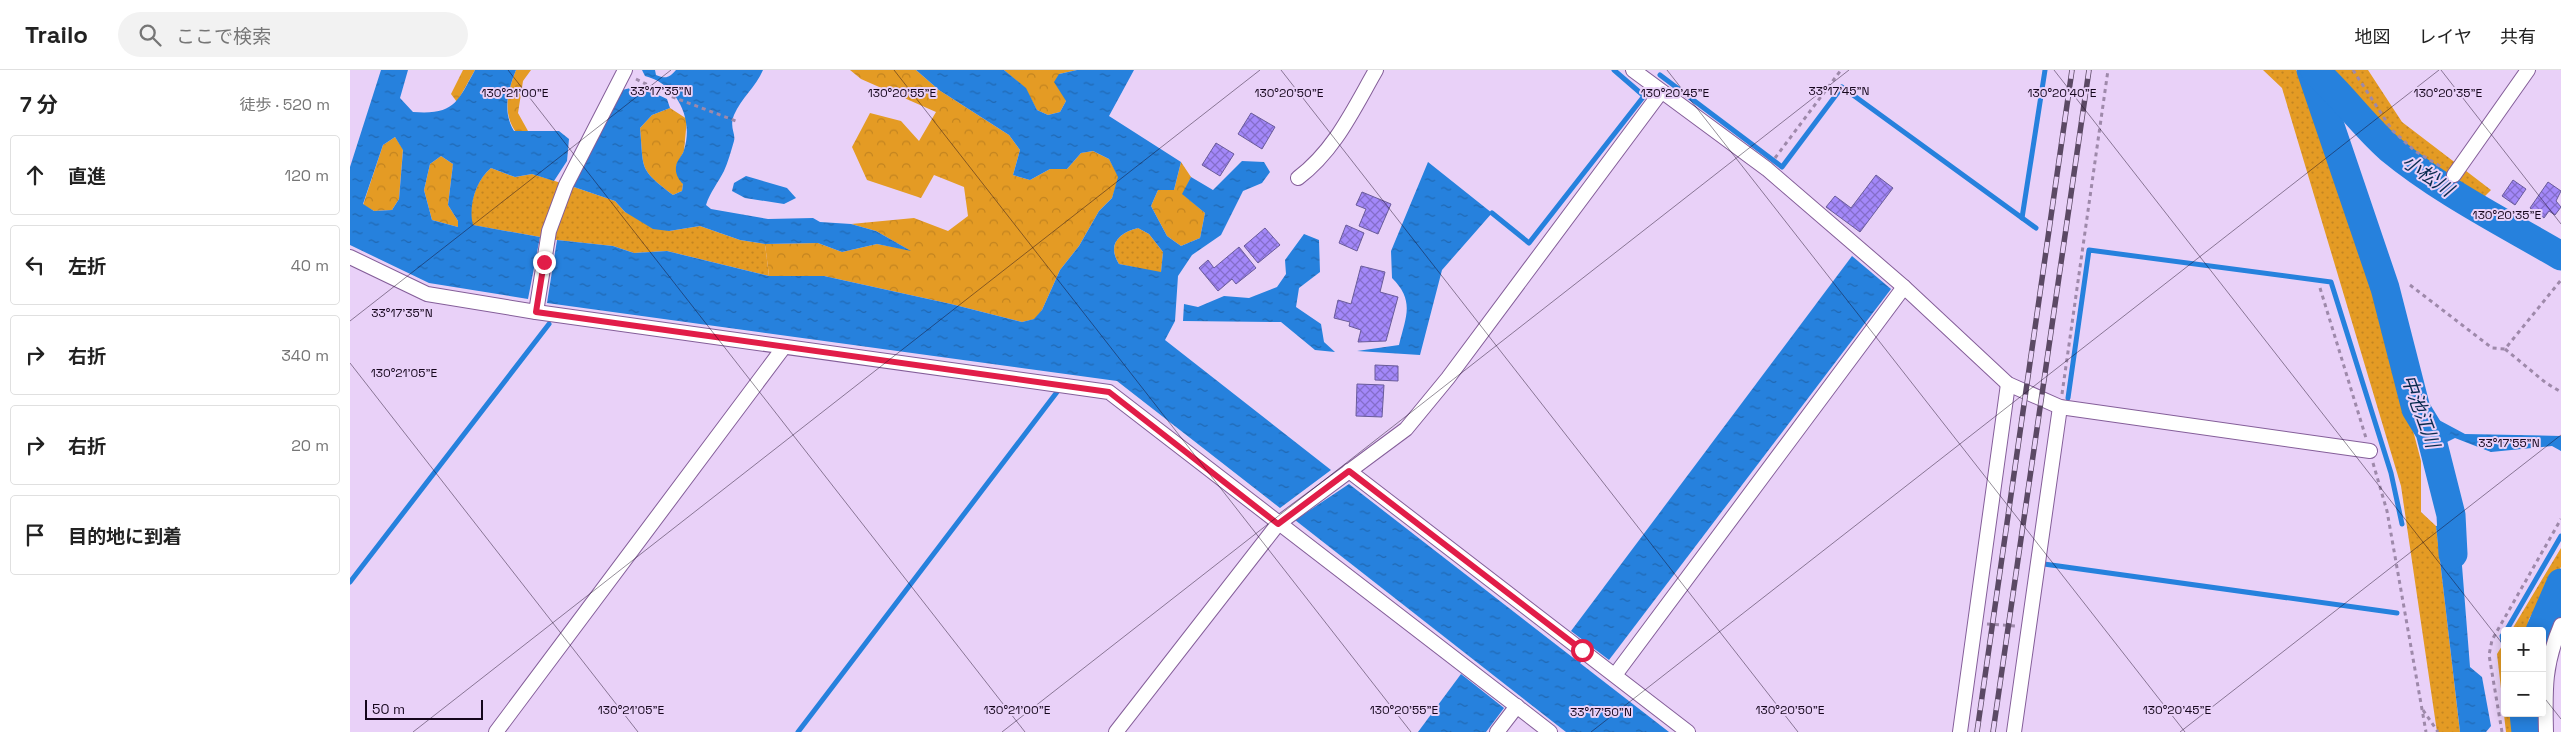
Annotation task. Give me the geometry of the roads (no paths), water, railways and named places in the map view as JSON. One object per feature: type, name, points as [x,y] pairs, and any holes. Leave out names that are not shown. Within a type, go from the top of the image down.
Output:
[{"type":"street","points":[[1298,178],[1318,163],[1336,140],[1376,70]]},
{"type":"street","points":[[1633,70],[1767,169],[1904,287],[2008,384],[2060,407],[2370,451]]},
{"type":"street","points":[[2454,175],[2528,70]]},
{"type":"street","points":[[536,312],[549,231],[566,185],[624,72]]},
{"type":"street","points":[[1116,732],[1278,524],[1406,430],[1448,378],[1661,92]]},
{"type":"street","points":[[350,258],[427,294],[536,312],[1109,392],[1550,732]]},
{"type":"street","points":[[1615,675],[1904,287]]},
{"type":"street","points":[[496,732],[784,347]]},
{"type":"street","points":[[1960,732],[2008,384]]},
{"type":"street","points":[[2014,732],[2060,407]]},
{"type":"street","points":[[1349,471],[1688,732]]},
{"type":"street","points":[[2546,732],[2544,686],[2552,648],[2561,625]]},
{"type":"street","points":[[1497,732],[1517,706]]},
{"type":"water","points":[[381,70],[408,70],[400,98],[413,112],[427,112],[446,109],[453,104],[475,70],[516,70],[507,108],[514,131],[559,131],[569,139],[567,161],[554,181],[532,174],[515,177],[491,168],[477,186],[472,218],[473,225],[540,237],[528,299],[429,283],[350,245],[350,167]],"holes":[[[395,137],[403,150],[399,199],[392,210],[374,211],[363,204],[383,145]],[[441,156],[453,164],[448,205],[458,221],[458,227],[432,220],[424,190],[430,164]]]},
{"type":"water","points":[[642,70],[655,70],[656,75],[665,77],[676,70],[763,70],[734,115],[732,127],[734,141],[724,171],[706,205],[711,209],[768,219],[813,218],[820,222],[851,224],[876,231],[911,251],[877,244],[842,252],[818,243],[765,244],[740,240],[700,226],[669,231],[653,229],[625,212],[615,201],[571,186],[622,90],[639,86],[667,99],[670,108],[652,115],[640,128],[645,167],[654,179],[673,195],[682,191],[683,184],[678,177],[676,165],[683,152],[687,138],[687,126],[684,115],[674,95],[656,80],[645,76]]},
{"type":"water","points":[[916,70],[1004,70],[1026,88],[1037,110],[1048,115],[1060,112],[1066,101],[1054,82],[1059,74],[1077,70],[1134,70],[1109,116],[1181,162],[1174,190],[1158,190],[1151,206],[1167,236],[1181,246],[1200,238],[1205,213],[1182,194],[1191,177],[1213,190],[1242,161],[1264,162],[1270,172],[1262,183],[1243,191],[1221,235],[1192,255],[1178,276],[1175,321],[1165,340],[1331,470],[1280,508],[1117,381],[547,303],[557,240],[613,246],[634,253],[667,251],[769,276],[824,276],[1022,322],[1034,319],[1042,310],[1060,270],[1079,246],[1099,211],[1112,198],[1118,177],[1109,159],[1093,151],[1081,153],[1067,169],[1050,169],[1030,180],[1013,175],[1020,150],[1009,135],[939,90]],"holes":[[[1138,228],[1149,234],[1163,252],[1161,272],[1119,264],[1114,251],[1116,241],[1125,233]]]},
{"type":"water","points":[[1428,162],[1492,213],[1442,270],[1420,355],[1357,351],[1399,345],[1407,309],[1404,294],[1392,278],[1391,251]]},
{"type":"water","points":[[746,176],[787,188],[796,198],[784,204],[745,198],[732,191],[734,183]]},
{"type":"water","points":[[1304,234],[1319,240],[1320,272],[1299,288],[1296,307],[1321,324],[1324,342],[1335,352],[1315,350],[1281,322],[1183,321],[1184,304],[1198,307],[1224,296],[1249,298],[1277,287],[1286,274],[1285,260]]},
{"type":"water","points":[[1852,256],[1891,289],[1609,660],[1571,631]]},
{"type":"water","points":[[2437,419],[2465,434],[2561,436],[2561,451],[2552,446],[2491,452],[2455,438],[2447,442]]},
{"type":"water","points":[[1349,484],[1669,732],[1566,732],[1295,520]]},
{"type":"water","points":[[2444,514],[2458,515],[2470,667],[2482,677],[2491,726],[2486,732],[2460,732],[2436,526],[2445,525]]},
{"type":"water","points":[[1461,674],[1504,708],[1486,732],[1418,732]]},
{"type":"waterway","points":[[1492,213],[1529,243],[1644,96],[1614,70]]},
{"type":"waterway","points":[[2022,218],[2045,70]]},
{"type":"waterway","name":"中池江川","points":[[2311,70],[2385,288],[2416,409],[2430,432],[2451,515],[2453,554]]},
{"type":"waterway","name":"小松川","points":[[2315,71],[2379,139],[2409,164],[2473,205],[2561,256]]},
{"type":"waterway","points":[[1660,75],[1782,167],[1842,87],[2036,228]]},
{"type":"waterway","points":[[2068,398],[2089,250],[2331,282],[2391,473],[2402,524]]},
{"type":"waterway","points":[[350,582],[549,324]]},
{"type":"waterway","points":[[798,732],[1057,392]]},
{"type":"waterway","points":[[2430,432],[2442,430],[2448,432]]},
{"type":"waterway","points":[[2508,627],[2561,536]]},
{"type":"waterway","points":[[2044,564],[2397,613]]},
{"type":"waterway","points":[[2542,627],[2561,583]]},
{"type":"waterway","points":[[1575,666],[1594,640]]},
{"type":"waterway","points":[[2524,717],[2526,732]]},
{"type":"railway","points":[[1977,732],[2072,70]]},
{"type":"railway","points":[[1993,732],[2089,70]]}]
